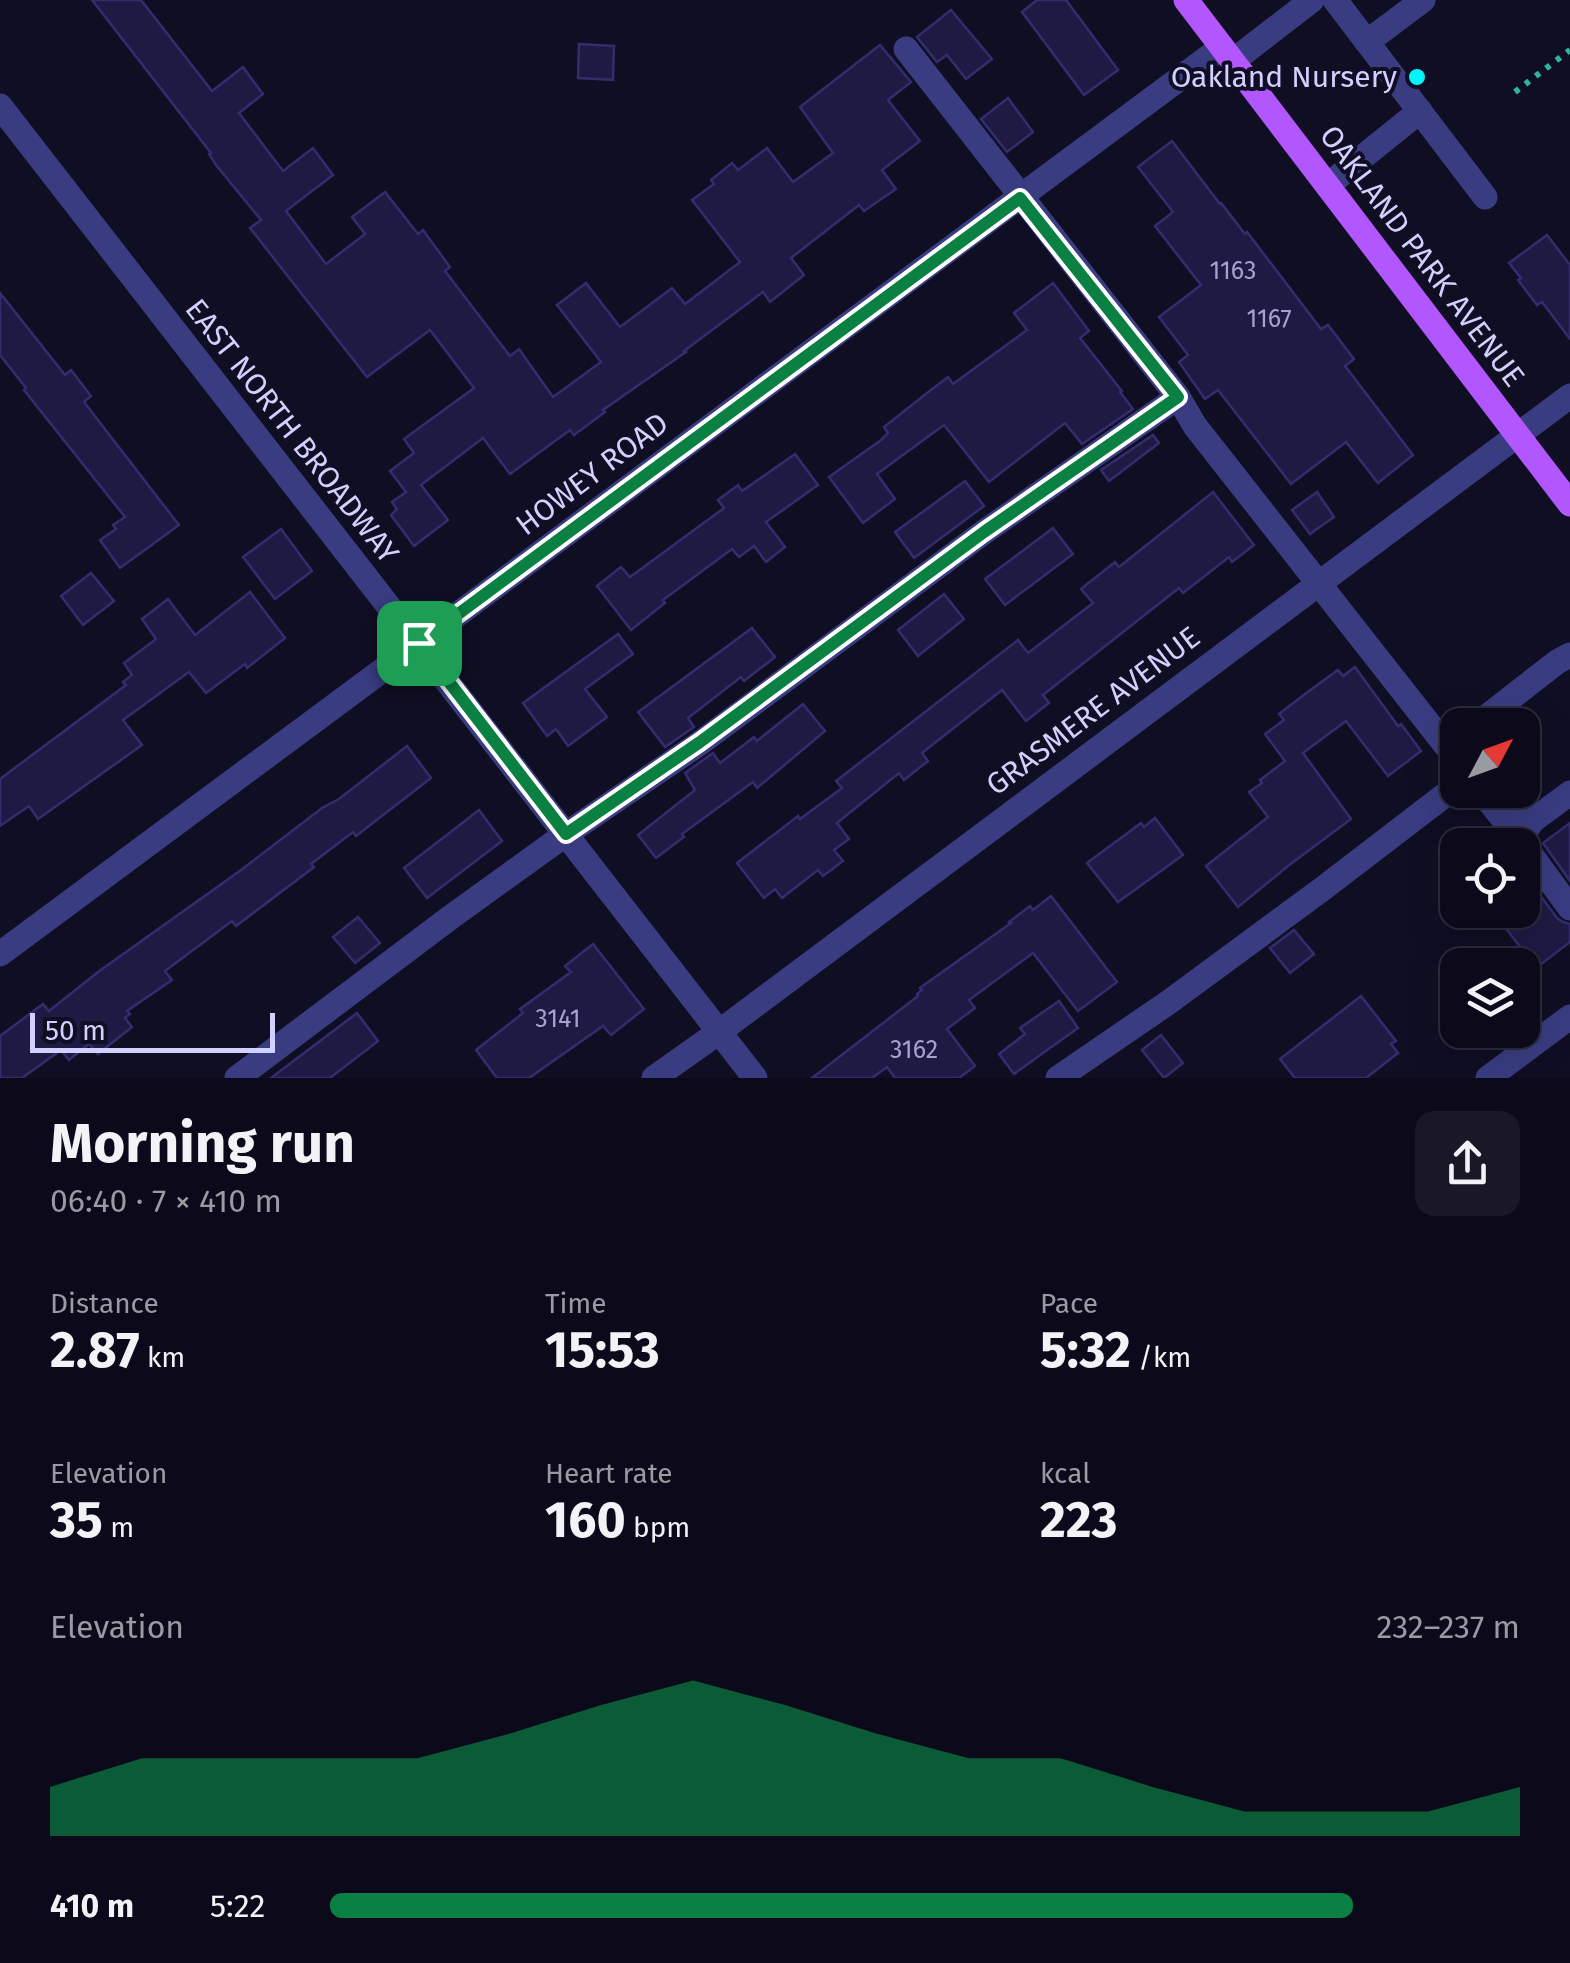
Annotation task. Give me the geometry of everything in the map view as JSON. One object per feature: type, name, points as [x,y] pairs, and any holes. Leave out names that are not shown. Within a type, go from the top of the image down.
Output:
[{"type":"main road","name":"OAKLAND PARK AVENUE","points":[[1186,0],[1570,504]]},
{"type":"street","name":"HOWEY ROAD","points":[[0,954],[1020,198],[1312,0]]},
{"type":"street","points":[[1335,0],[1484,197]]},
{"type":"street","points":[[1368,42],[1422,0]]},
{"type":"street","points":[[906,49],[1440,739]]},
{"type":"street","name":"EAST NORTH BROADWAY","points":[[0,106],[754,1078]]},
{"type":"street","points":[[1328,185],[1420,112]]},
{"type":"street","name":"GRASMERE AVENUE","points":[[654,1078],[1570,396]]},
{"type":"street","points":[[237,1078],[451,916],[700,742],[984,532],[1178,397]]},
{"type":"street","points":[[1498,708],[1570,655]]},
{"type":"street","points":[[1528,828],[1570,794]]},
{"type":"street","points":[[1058,1078],[1184,991],[1440,798]]},
{"type":"street","points":[[1501,808],[1524,828]]},
{"type":"street","points":[[1540,855],[1570,908]]},
{"type":"street","points":[[1488,1078],[1570,1017]]},
{"type":"path","points":[[1514,92],[1570,50]]},
{"type":"building","points":[[92,0],[141,0],[212,91],[243,67],[263,94],[239,113],[283,171],[313,148],[333,175],[286,211],[326,264],[365,234],[352,217],[385,192],[418,234],[423,230],[450,267],[445,271],[510,356],[519,349],[553,397],[601,362],[557,305],[586,283],[620,327],[672,288],[685,304],[740,262],[692,200],[714,184],[711,180],[732,163],[738,170],[767,148],[793,182],[833,153],[800,107],[880,45],[911,82],[888,100],[920,141],[882,170],[896,189],[864,211],[859,205],[791,258],[804,275],[770,302],[763,292],[574,435],[570,430],[510,474],[483,438],[421,485],[448,520],[414,546],[391,515],[397,509],[392,502],[406,492],[390,471],[414,453],[404,439],[474,388],[430,330],[367,377],[250,228],[261,220]]},
{"type":"building","points":[[1037,0],[1066,0],[1118,70],[1084,95],[1022,12]]},
{"type":"building","points":[[951,10],[992,59],[966,79],[947,55],[937,62],[917,37]]},
{"type":"building","points":[[579,44],[614,46],[613,80],[578,78]]},
{"type":"building","points":[[1008,98],[1033,132],[1007,152],[981,119]]},
{"type":"building","points":[[1172,141],[1321,329],[1328,325],[1354,359],[1345,366],[1413,455],[1378,483],[1346,442],[1291,484],[1218,390],[1205,399],[1179,362],[1188,355],[1159,317],[1201,285],[1155,226],[1173,212],[1138,167]]},
{"type":"building","points":[[1547,235],[1570,265],[1570,339],[1542,302],[1537,305],[1509,263]]},
{"type":"building","points":[[1053,283],[1089,331],[1080,338],[1133,409],[1082,444],[1065,423],[989,482],[944,425],[877,474],[895,499],[863,523],[829,477],[881,440],[888,433],[884,427],[948,377],[953,384],[1027,330],[1014,313]]},
{"type":"building","points":[[0,293],[65,375],[71,370],[91,396],[84,402],[179,525],[120,568],[100,540],[125,517],[0,355]]},
{"type":"building","points":[[1153,435],[1159,443],[1109,481],[1101,470]]},
{"type":"building","points":[[795,454],[818,485],[766,522],[785,547],[766,562],[754,546],[739,557],[732,549],[663,600],[665,603],[631,630],[597,586],[621,567],[630,577],[724,508],[718,500],[738,485],[742,491]]},
{"type":"building","points":[[965,481],[984,506],[914,558],[895,532]]},
{"type":"building","points":[[1213,492],[1254,545],[1232,562],[1229,557],[1183,593],[1179,588],[1043,695],[1049,703],[1026,721],[1002,690],[922,753],[928,761],[904,780],[899,773],[837,823],[849,839],[834,850],[843,861],[823,876],[818,870],[782,898],[775,889],[764,898],[737,863],[842,788],[836,781],[1018,640],[1028,653],[1093,603],[1081,589],[1115,562],[1119,567]]},
{"type":"building","points":[[1317,492],[1334,517],[1310,534],[1292,510]]},
{"type":"building","points":[[1053,528],[1073,554],[1005,605],[985,579]]},
{"type":"building","points":[[281,529],[312,571],[275,599],[243,557]]},
{"type":"building","points":[[91,573],[114,601],[83,625],[61,596]]},
{"type":"building","points":[[250,592],[285,638],[206,693],[189,672],[123,720],[142,745],[38,819],[29,806],[0,826],[0,779],[126,685],[123,682],[132,675],[124,663],[156,639],[142,619],[168,599],[195,635]]},
{"type":"building","points":[[944,594],[964,619],[918,656],[898,630]]},
{"type":"building","points":[[752,628],[775,657],[744,681],[741,677],[688,718],[694,727],[665,747],[638,712]]},
{"type":"building","points":[[618,634],[633,654],[585,689],[607,717],[568,746],[556,729],[547,736],[523,703]]},
{"type":"building","points":[[1355,667],[1421,751],[1388,776],[1346,721],[1303,753],[1351,819],[1238,907],[1206,866],[1268,817],[1249,792],[1285,761],[1265,734],[1284,720],[1279,714],[1309,691],[1338,670],[1343,676]]},
{"type":"building","points":[[803,704],[825,731],[757,788],[753,782],[656,858],[638,835],[695,790],[685,773],[713,753],[720,763],[754,737],[757,741]]},
{"type":"building","points":[[407,746],[431,778],[356,836],[353,832],[236,926],[232,921],[165,971],[172,980],[127,1011],[130,1014],[125,1018],[132,1027],[98,1054],[89,1044],[69,1060],[61,1050],[22,1078],[0,1078],[0,1036],[43,1004],[49,1011]]},
{"type":"building","points":[[479,810],[502,841],[427,898],[404,868]]},
{"type":"building","points":[[1155,818],[1183,855],[1118,902],[1087,863],[1141,823],[1144,827]]},
{"type":"building","points":[[1570,823],[1570,881],[1543,843]]},
{"type":"building","points":[[1540,895],[1557,918],[1570,924],[1570,942],[1540,965],[1540,948],[1521,948],[1506,928],[1540,928]]},
{"type":"building","points":[[1051,896],[1117,982],[1078,1011],[1033,953],[969,1000],[975,1008],[947,1029],[975,1066],[959,1078],[895,1078],[887,1067],[872,1078],[812,1078],[918,996],[920,988],[1030,906],[1033,910]]},
{"type":"building","points":[[358,917],[380,943],[355,963],[333,937]]},
{"type":"building","points":[[1294,930],[1314,954],[1290,973],[1270,948]]},
{"type":"building","points":[[593,944],[644,1009],[611,1035],[603,1026],[529,1078],[497,1078],[476,1050],[523,1013],[520,1009],[571,972],[565,966]]},
{"type":"building","points":[[1361,996],[1396,1041],[1391,1044],[1398,1053],[1366,1078],[1295,1078],[1280,1059]]},
{"type":"building","points":[[1059,1001],[1078,1028],[1014,1074],[999,1054],[1025,1034],[1020,1028]]},
{"type":"building","points":[[357,1013],[378,1041],[330,1078],[271,1078]]},
{"type":"building","points":[[1161,1035],[1183,1063],[1164,1078],[1142,1050]]},
{"type":"place","name":"Oakland Nursery","points":[[1417,77]]},
{"type":"route","points":[[1020,198],[1178,397],[566,834],[419,643],[1020,198]]}]
